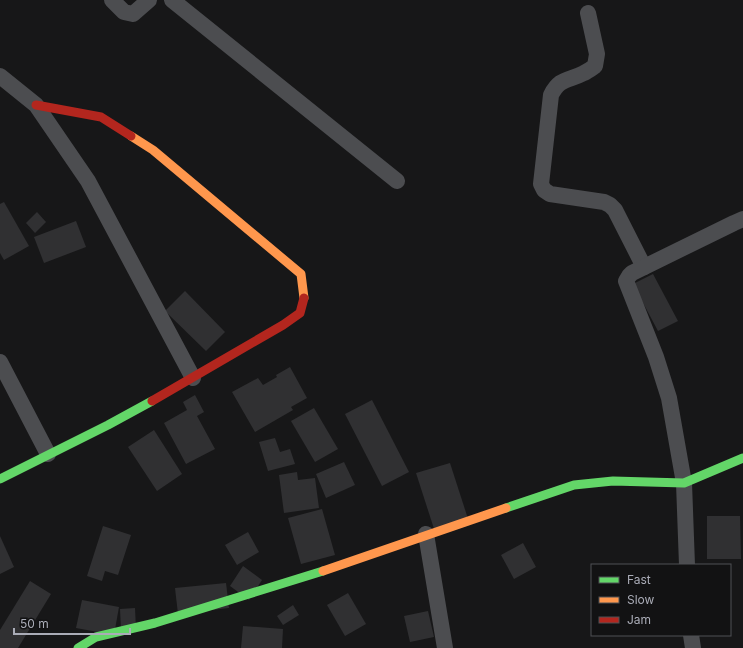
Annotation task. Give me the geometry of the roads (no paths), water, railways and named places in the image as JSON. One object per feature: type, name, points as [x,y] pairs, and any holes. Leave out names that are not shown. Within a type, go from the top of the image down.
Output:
[{"type":"street","points":[[112,0],[124,12],[133,14],[149,0]]},
{"type":"street","points":[[172,0],[397,181]]},
{"type":"street","points":[[588,13],[597,54],[595,66],[585,73],[561,82],[551,95],[541,184],[544,190],[550,194],[604,202],[610,205],[615,210],[644,267]]},
{"type":"street","points":[[0,76],[36,105],[88,181],[193,378]]},
{"type":"street","points":[[0,479],[48,454],[108,426],[283,325],[300,313],[306,296],[301,274],[153,150],[102,117],[36,105]]},
{"type":"street","points":[[687,564],[684,483],[669,398],[656,357],[626,281],[628,276],[632,273],[743,219]]},
{"type":"street","points":[[0,362],[48,454]]},
{"type":"street","points":[[78,648],[96,637],[155,623],[262,590],[574,485],[613,481],[684,483],[743,458]]},
{"type":"street","points":[[426,534],[445,648]]},
{"type":"street","points":[[691,636],[692,648]]}]
